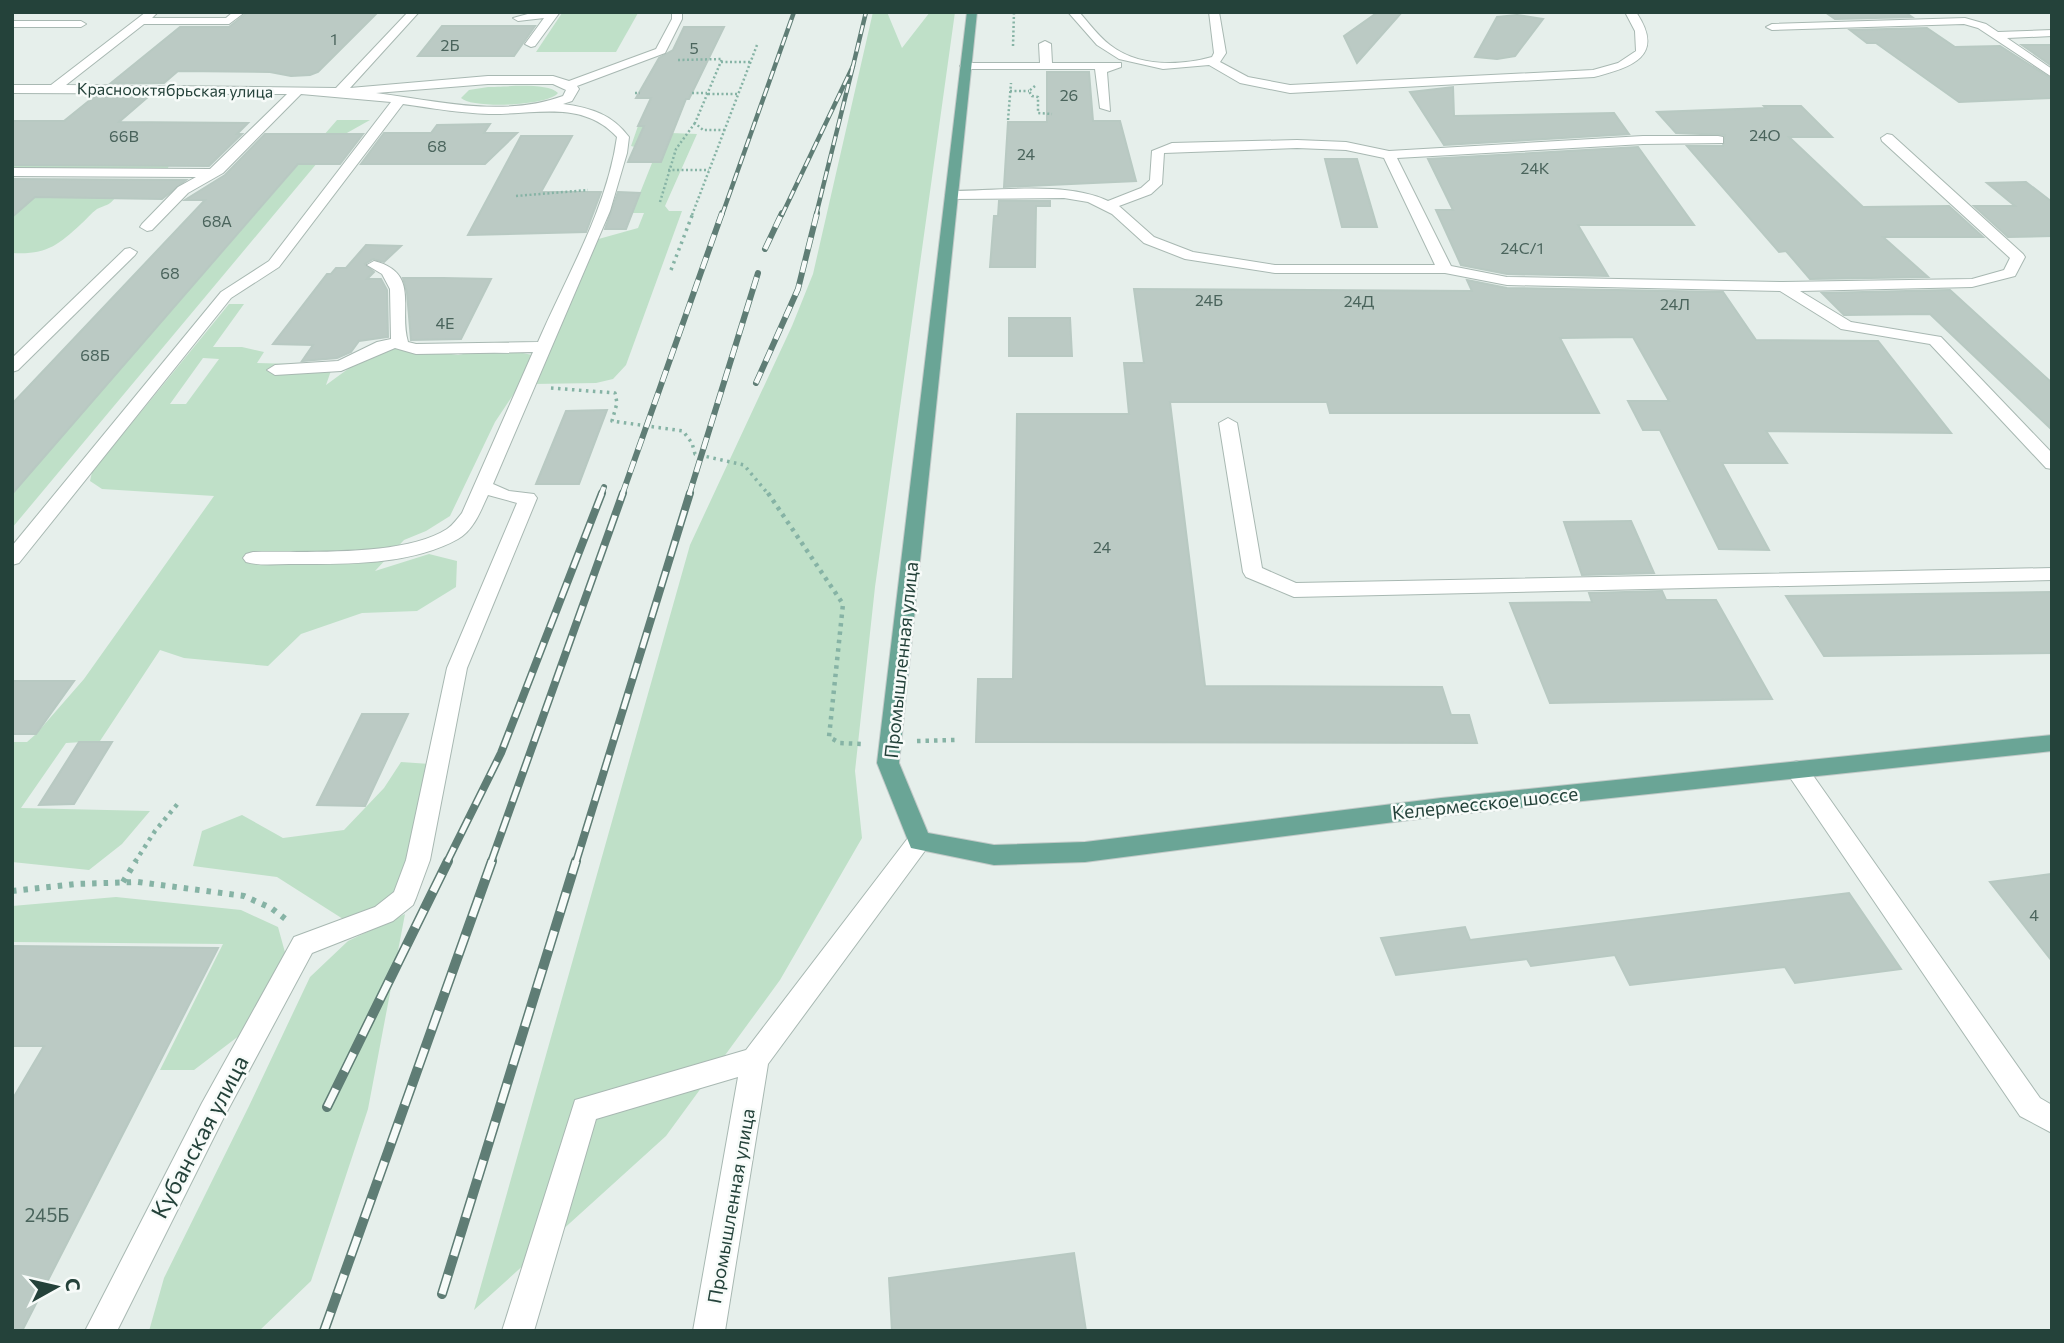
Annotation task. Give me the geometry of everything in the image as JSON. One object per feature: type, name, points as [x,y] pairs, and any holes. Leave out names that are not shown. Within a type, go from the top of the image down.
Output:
[{"type":"main road","name":"Промышленная улица","points":[[919,841],[888,762],[972,12]]},
{"type":"main road","name":"Келермесское шоссе","points":[[919,841],[994,855],[1085,852],[1441,807],[2052,743]]},
{"type":"street","points":[[54,89],[153,12]]},
{"type":"street","points":[[142,21],[229,21],[240,12]]},
{"type":"street","points":[[339,92],[414,12]]},
{"type":"street","points":[[569,85],[661,51],[677,19],[677,12]]},
{"type":"street","points":[[1073,12],[1110,50],[1132,60],[1159,65],[1217,59],[1220,52],[1214,12]]},
{"type":"street","points":[[1211,61],[1244,80],[1290,89],[1594,73],[1622,65],[1641,52],[1641,31],[1630,12]]},
{"type":"street","points":[[518,18],[553,13]]},
{"type":"street","points":[[531,44],[553,13]]},
{"type":"street","points":[[1772,27],[1965,21],[1982,26],[2052,74]]},
{"type":"street","points":[[12,24],[81,24]]},
{"type":"street","points":[[1995,35],[2052,33]]},
{"type":"street","points":[[1042,66],[1045,44]]},
{"type":"street","points":[[1106,108],[1101,70],[1132,60]]},
{"type":"street","points":[[966,66],[1113,66]]},
{"type":"street","points":[[339,92],[476,82],[553,80],[573,89],[568,98],[549,106]]},
{"type":"street","points":[[460,108],[450,103],[449,94],[476,82]]},
{"type":"street","name":"Краснооктябрьская улица","points":[[12,89],[339,92]]},
{"type":"street","points":[[147,227],[183,190],[212,173],[298,92]]},
{"type":"street","points":[[253,558],[352,556],[412,547],[454,534],[470,515],[526,388],[610,190],[621,153],[623,137],[611,122],[600,114],[549,106],[524,109],[460,108],[339,92]]},
{"type":"street","points":[[12,559],[226,295],[274,264],[400,99]]},
{"type":"street","points":[[952,195],[1063,194],[1091,198],[1117,211],[1149,240],[1190,256],[1275,270],[1445,269],[1507,281],[1783,287],[1972,283],[2010,273],[2018,257],[1887,138]]},
{"type":"street","points":[[1107,206],[1146,191],[1157,181],[1158,151],[1172,146],[1346,146],[1389,155],[1669,139],[1718,139]]},
{"type":"street","points":[[1389,155],[1445,269]]},
{"type":"street","points":[[12,172],[212,173]]},
{"type":"street","points":[[12,367],[130,252]]},
{"type":"street","points":[[374,265],[387,269],[397,281],[400,301],[396,322],[400,342]]},
{"type":"street","points":[[1783,287],[1847,326],[1935,340],[2052,464]]},
{"type":"street","points":[[275,370],[341,366],[383,345],[400,342],[416,349],[543,347]]},
{"type":"street","points":[[1228,423],[1253,572],[1294,590],[2052,574]]},
{"type":"street","points":[[303,945],[384,914],[404,898],[418,860],[457,667],[528,498],[506,496],[482,486]]},
{"type":"street","points":[[1797,770],[2030,1108],[2052,1120]]},
{"type":"street","name":"Промышленная улица","points":[[709,1331],[755,1060],[919,841]]},
{"type":"street","name":"Кубанская улица","points":[[100,1331],[212,1112],[303,945]]},
{"type":"street","points":[[518,1331],[585,1109],[755,1060]]},
{"type":"path","points":[[671,270],[757,45]]},
{"type":"path","points":[[673,60],[722,59],[721,62]]},
{"type":"path","points":[[721,62],[751,62]]},
{"type":"path","points":[[660,202],[668,170],[684,133],[695,123],[721,62]]},
{"type":"path","points":[[1010,91],[1029,91],[1039,85],[1042,66]]},
{"type":"path","points":[[1029,91],[1032,96],[1038,97],[1038,114],[1052,114]]},
{"type":"path","points":[[635,93],[640,93]]},
{"type":"path","points":[[692,93],[739,94]]},
{"type":"path","points":[[695,123],[703,130],[725,130]]},
{"type":"path","points":[[668,170],[709,170]]},
{"type":"path","points":[[516,196],[610,190]]},
{"type":"path","points":[[526,388],[587,388],[615,393],[617,403],[612,421],[683,431],[692,443],[695,454],[722,458],[744,466],[763,486],[813,555],[843,604],[829,737],[840,743],[955,740]]},
{"type":"path","points":[[123,883],[155,831],[180,801]]},
{"type":"path","points":[[12,891],[75,884],[138,882],[244,896],[271,908],[294,926],[303,945]]},
{"type":"green space","points":[[873,12],[887,12],[902,48],[930,12],[955,12],[875,587],[855,771],[862,838],[780,980],[666,1136],[474,1310],[690,545],[792,326],[813,274]]},
{"type":"green space","points":[[562,13],[638,13],[616,52],[536,52]]},
{"type":"green space","points":[[535,86],[558,93],[540,101],[494,105],[479,104],[461,98],[469,90]]},
{"type":"green space","points":[[337,120],[370,120],[338,138],[12,528],[12,494]]},
{"type":"green space","points":[[638,126],[674,126],[671,133],[697,134],[665,206],[669,211],[682,211],[626,365],[613,379],[596,383],[533,384],[595,240],[638,228],[644,213],[632,213],[652,163],[660,162],[664,155],[631,146]]},
{"type":"green space","points":[[12,161],[170,163],[168,168],[12,168]]},
{"type":"green space","points":[[12,197],[115,198],[50,248],[12,253]]},
{"type":"green space","points":[[229,304],[244,304],[213,347],[242,347],[264,352],[257,363],[333,365],[326,385],[352,366],[394,346],[458,355],[484,350],[514,351],[532,355],[517,389],[495,422],[450,516],[426,531],[404,540],[375,571],[429,554],[457,561],[456,587],[417,611],[362,613],[301,634],[268,666],[184,658],[160,650],[100,741],[66,743],[21,808],[150,811],[122,844],[89,870],[12,862],[12,742],[27,742],[84,679],[214,496],[102,489],[90,481],[92,472]],"holes":[[[203,358],[219,359],[186,404],[170,404]]]},
{"type":"green space","points":[[401,762],[430,764],[401,894],[386,907],[343,919],[277,877],[193,866],[202,831],[242,815],[283,838],[344,830],[384,788]]},
{"type":"green space","points":[[116,897],[241,910],[278,927],[286,956],[248,1029],[194,1070],[160,1070],[223,944],[12,942],[12,906]]},
{"type":"green space","points":[[405,914],[368,1109],[311,1281],[259,1331],[149,1331],[164,1278],[310,977],[348,941]]},
{"type":"building","points":[[248,12],[378,12],[318,72],[310,75],[178,71],[164,83],[111,83],[180,27],[229,27]]},
{"type":"building","points":[[1378,12],[1402,12],[1357,63],[1344,36]]},
{"type":"building","points":[[1825,12],[1905,12],[1912,17],[1835,19]]},
{"type":"building","points":[[1517,15],[1543,19],[1515,56],[1497,59],[1475,57],[1497,17]]},
{"type":"building","points":[[442,26],[535,26],[514,56],[418,56]]},
{"type":"building","points":[[684,27],[724,27],[689,99],[686,99],[661,162],[628,162],[644,126],[638,126],[651,98],[636,98],[659,58],[673,50]]},
{"type":"building","points":[[1927,28],[1955,47],[2000,46],[2052,79],[2052,98],[1959,102],[1876,43],[1867,43],[1850,30]]},
{"type":"building","points":[[2022,45],[2052,45],[2052,66]]},
{"type":"building","points":[[1047,72],[1089,72],[1093,121],[1120,121],[1136,181],[1004,187],[1008,122],[1047,122]]},
{"type":"building","points":[[1453,87],[1454,116],[1614,113],[1629,134],[1444,145],[1410,92]]},
{"type":"building","points":[[95,96],[149,96],[119,122],[248,123],[237,134],[242,134],[209,166],[12,165],[12,121],[64,121]]},
{"type":"building","points":[[1764,106],[1801,106],[1832,137],[1789,137],[1863,207],[1949,206],[1983,237],[1883,237],[1928,277],[1810,279],[1786,251],[1779,252],[1687,146],[1723,146],[1725,135],[1676,133],[1657,112],[1766,108]]},
{"type":"building","points":[[490,124],[484,133],[517,133],[485,164],[361,164],[384,133],[431,133],[437,125]]},
{"type":"building","points":[[265,134],[363,134],[340,164],[298,164],[12,494],[12,404],[205,200],[185,200],[225,175]]},
{"type":"building","points":[[521,136],[572,136],[541,192],[601,192],[586,232],[468,235]]},
{"type":"building","points":[[1638,147],[1694,225],[1578,225],[1608,276],[1507,274],[1461,265],[1436,210],[1453,210],[1428,159]]},
{"type":"building","points":[[1325,159],[1357,159],[1377,227],[1342,227]]},
{"type":"building","points":[[12,179],[186,180],[162,199],[35,197],[12,217]]},
{"type":"building","points":[[2026,182],[2052,202],[2052,236],[2008,237],[1974,206],[2015,206],[1987,183]]},
{"type":"building","points":[[618,192],[640,193],[626,229],[605,229]]},
{"type":"building","points":[[999,201],[1050,201],[1050,206],[1036,206],[1035,267],[990,267],[994,216],[998,216]]},
{"type":"building","points":[[366,245],[401,246],[384,262],[373,259],[365,264],[374,272],[367,279],[381,279],[387,290],[388,337],[359,341],[351,352],[337,358],[302,361],[313,345],[273,344],[327,274],[331,274],[336,268],[346,268]]},
{"type":"building","points":[[403,278],[491,279],[461,339],[411,340]]},
{"type":"building","points":[[1467,280],[1507,288],[1723,292],[1756,340],[1878,341],[1951,433],[1766,431],[1787,463],[1722,463],[1769,550],[1719,549],[1660,430],[1643,430],[1628,401],[1669,401],[1633,337],[1560,338],[1599,413],[1330,413],[1327,402],[1170,402],[1205,686],[1442,687],[1451,715],[1469,715],[1477,743],[976,742],[978,679],[1013,679],[1017,414],[1129,414],[1124,363],[1144,363],[1134,289],[1472,291]]},
{"type":"building","points":[[1950,290],[2052,383],[2052,430],[1930,314],[1844,315],[1822,293]]},
{"type":"building","points":[[1009,318],[1070,318],[1072,356],[1009,356]]},
{"type":"building","points":[[607,410],[579,484],[536,484],[566,411]]},
{"type":"building","points":[[1631,521],[1654,573],[1582,575],[1564,522]]},
{"type":"building","points":[[1662,591],[1666,600],[1716,600],[1772,699],[1550,703],[1510,603],[1592,602],[1589,593]]},
{"type":"building","points":[[2052,592],[2052,653],[1824,656],[1786,596]]},
{"type":"building","points":[[12,681],[74,681],[36,734],[12,734]]},
{"type":"building","points":[[362,714],[408,714],[365,806],[317,805]]},
{"type":"building","points":[[79,742],[112,742],[74,804],[39,805]]},
{"type":"building","points":[[2052,874],[2052,961],[1990,882]]},
{"type":"building","points":[[1849,893],[1901,969],[1795,983],[1785,967],[1630,985],[1615,955],[1531,966],[1527,959],[1396,975],[1381,938],[1465,927],[1470,940]]},
{"type":"building","points":[[12,946],[218,948],[22,1331],[12,1331],[12,1100],[44,1046],[12,1046]]},
{"type":"building","points":[[1074,1253],[1086,1331],[892,1331],[889,1278]]},
{"type":"railway","points":[[722,215],[794,12]]},
{"type":"railway","points":[[853,66],[866,12]]},
{"type":"railway","points":[[782,215],[853,66]]},
{"type":"railway","points":[[816,215],[853,66]]},
{"type":"railway","points":[[622,495],[722,213]]},
{"type":"railway","points":[[765,249],[782,213]]},
{"type":"railway","points":[[756,383],[798,289],[817,213]]},
{"type":"railway","points":[[689,495],[758,273]]},
{"type":"railway","points":[[601,495],[604,487]]},
{"type":"railway","points":[[447,862],[501,753],[602,493]]},
{"type":"railway","points":[[491,862],[623,493]]},
{"type":"railway","points":[[576,862],[690,493]]},
{"type":"railway","points":[[327,1107],[448,861]]},
{"type":"railway","points":[[324,1331],[492,861]]},
{"type":"railway","points":[[442,1294],[576,861]]}]
